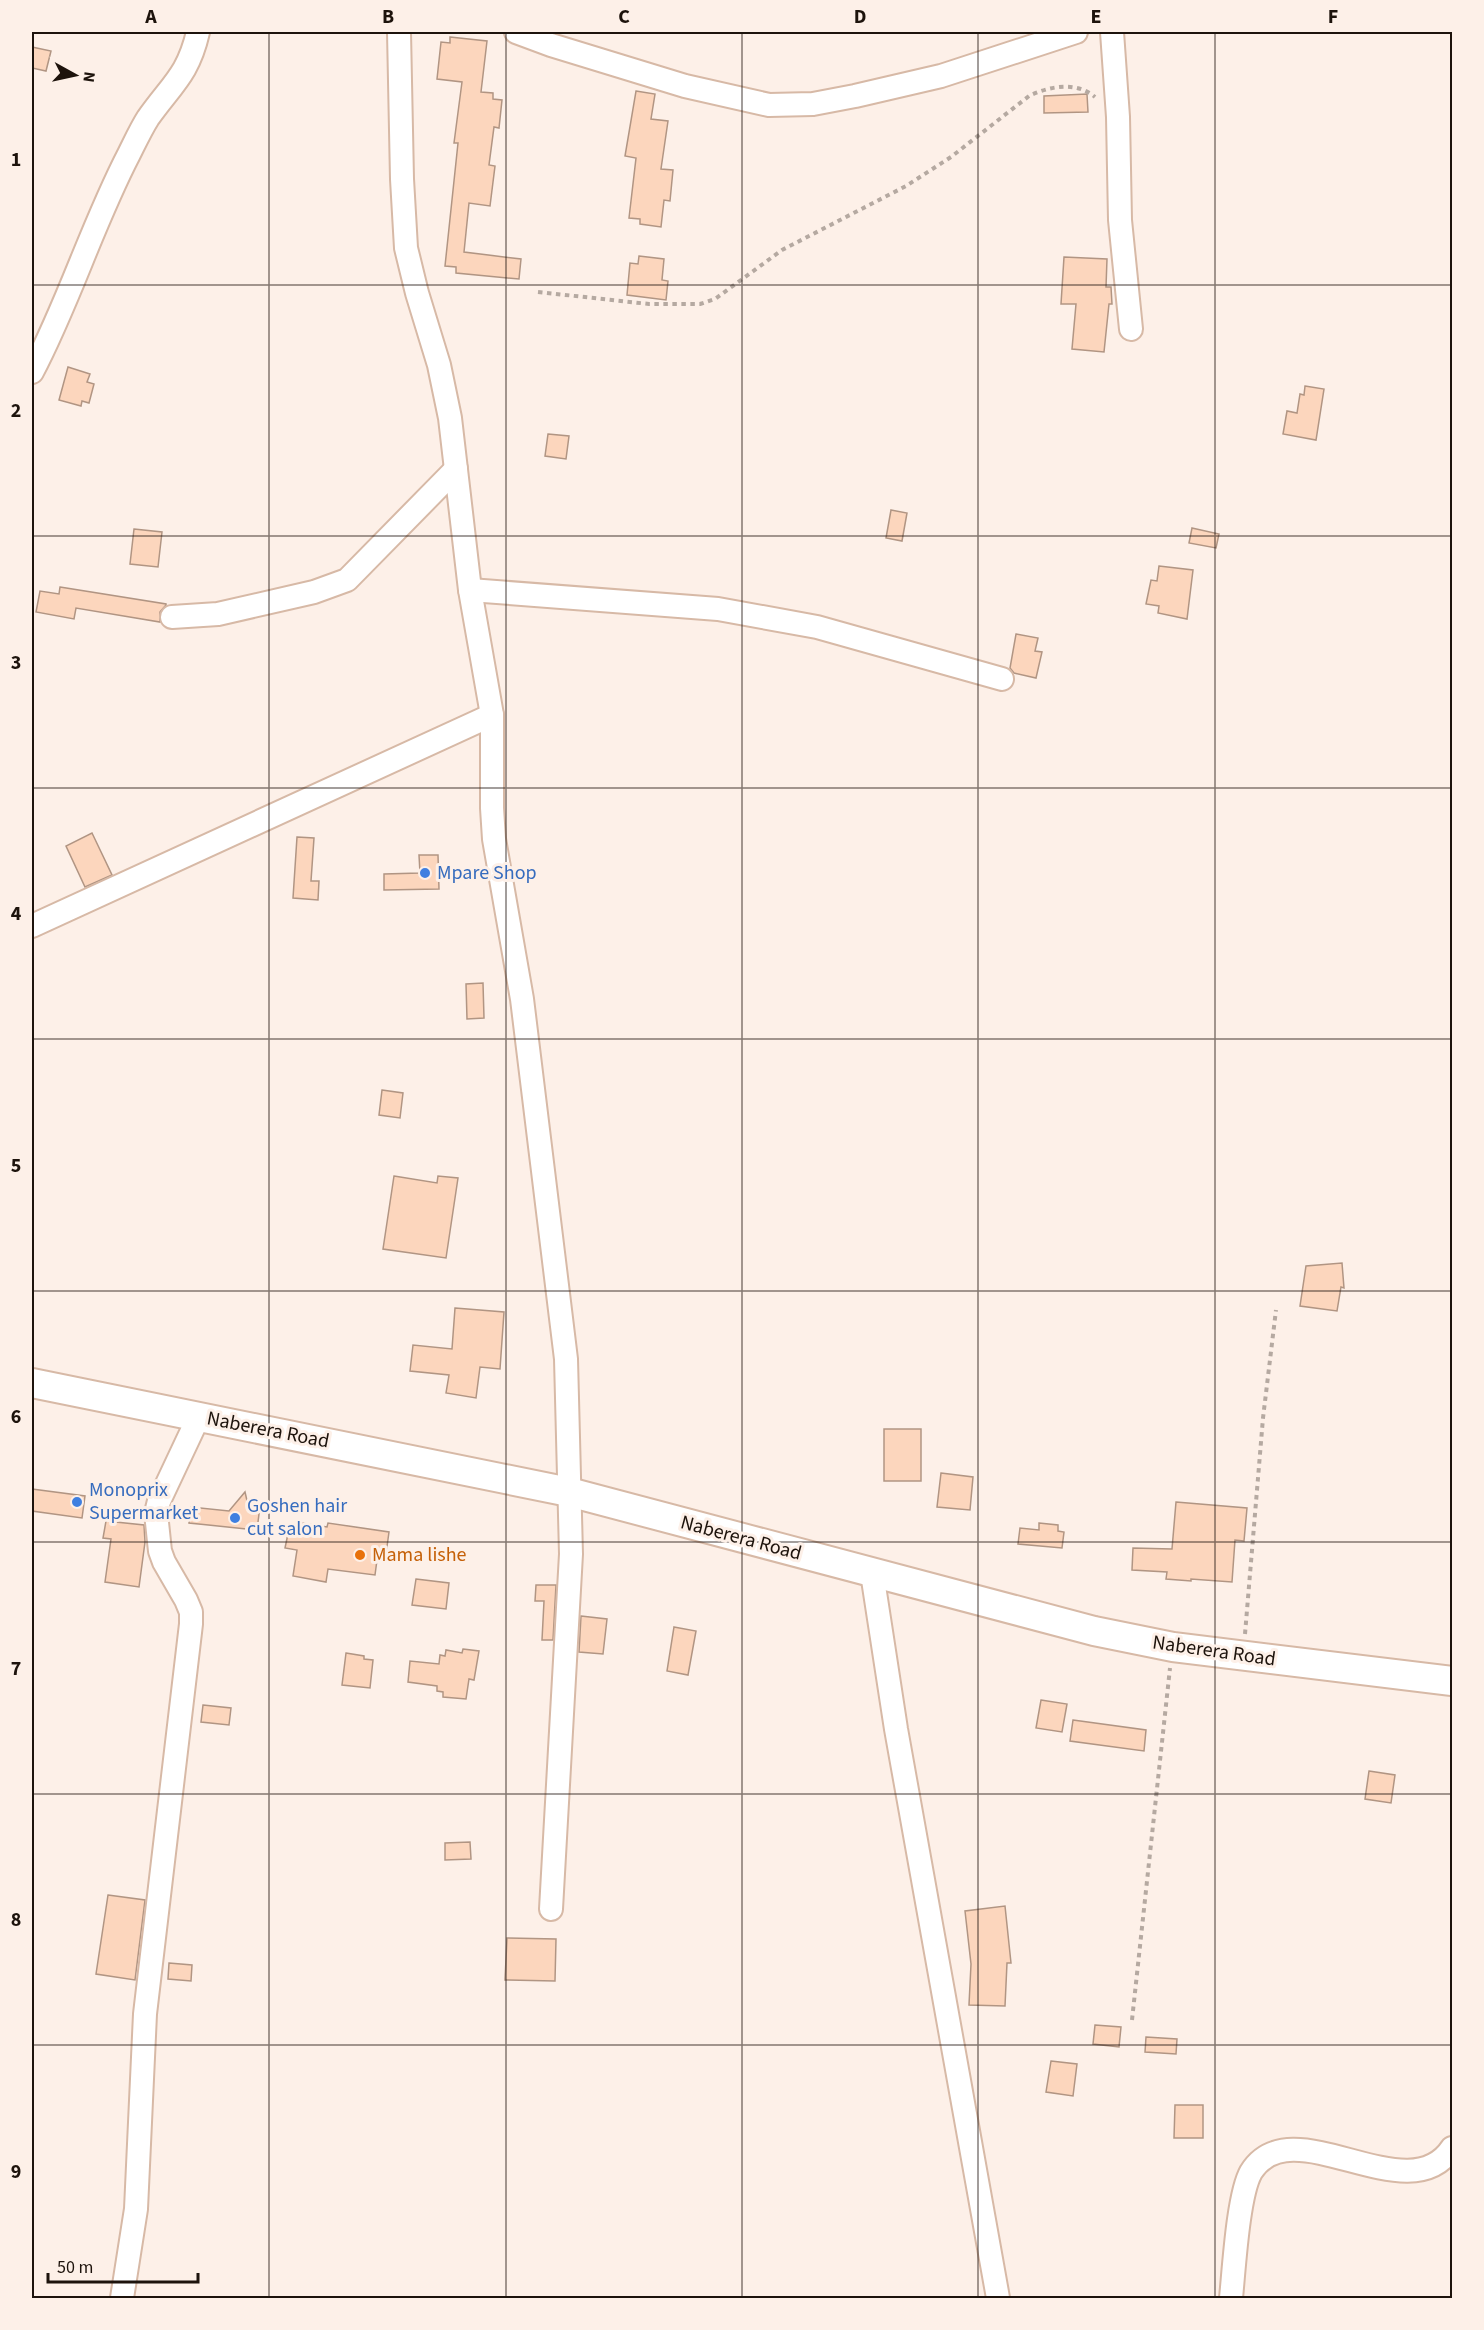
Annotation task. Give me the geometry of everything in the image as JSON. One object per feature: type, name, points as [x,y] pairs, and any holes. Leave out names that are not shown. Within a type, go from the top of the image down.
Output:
[{"type":"street","points":[[32,372],[47,344],[115,181],[147,119],[182,76],[193,55],[198,32]]},
{"type":"street","points":[[399,32],[406,248],[439,365],[450,418],[470,590],[492,715],[494,839],[522,999],[566,1359],[571,1554],[551,1910]]},
{"type":"street","points":[[516,32],[686,86],[768,105],[813,104],[940,76],[1076,32]]},
{"type":"street","points":[[1112,32],[1118,117],[1120,220],[1131,329]]},
{"type":"street","points":[[172,617],[218,614],[314,592],[347,580],[456,469]]},
{"type":"street","points":[[470,590],[718,609],[818,627],[1002,679]]},
{"type":"street","points":[[32,926],[492,715]]},
{"type":"street","name":"Naberera Road","points":[[32,1383],[569,1492],[1094,1631],[1173,1647],[1452,1681]]},
{"type":"street","points":[[122,2298],[136,2209],[145,2014],[192,1624],[191,1612],[186,1600],[160,1551],[156,1513],[159,1501],[199,1416]]},
{"type":"street","points":[[872,1574],[896,1729],[998,2298]]},
{"type":"street","points":[[1231,2298],[1244,2192],[1252,2172],[1267,2156],[1284,2151],[1305,2150],[1344,2160],[1412,2172],[1432,2168],[1446,2159],[1452,2148]]},
{"type":"path","points":[[538,292],[649,304],[700,304],[715,299],[782,250],[906,186],[951,157],[1029,96],[1043,90],[1064,86],[1084,89],[1118,117]]},
{"type":"path","points":[[1243,1656],[1263,1418],[1276,1310]]},
{"type":"path","points":[[1132,2020],[1173,1647]]},
{"type":"building","points":[[450,37],[487,41],[481,92],[493,93],[493,99],[502,100],[499,128],[494,127],[489,165],[495,166],[490,206],[469,203],[464,252],[521,259],[519,279],[456,273],[456,267],[445,266],[458,143],[454,143],[462,82],[437,79],[441,42],[450,43]]},
{"type":"building","points":[[32,47],[51,51],[46,71],[32,68]]},
{"type":"building","points":[[636,91],[655,94],[651,119],[668,121],[661,169],[673,170],[670,201],[664,200],[661,227],[640,224],[640,219],[629,218],[636,158],[625,156]]},
{"type":"building","points":[[1087,94],[1088,112],[1044,113],[1044,96]]},
{"type":"building","points":[[639,256],[664,259],[662,280],[668,281],[666,300],[627,295],[630,263],[638,264]]},
{"type":"building","points":[[1064,257],[1107,259],[1106,287],[1111,287],[1112,304],[1109,304],[1104,352],[1072,349],[1076,304],[1061,304]]},
{"type":"building","points":[[68,367],[90,374],[87,382],[94,384],[89,403],[82,401],[81,406],[59,400]]},
{"type":"building","points":[[1305,386],[1324,389],[1316,440],[1283,434],[1287,411],[1297,413],[1300,394],[1304,395]]},
{"type":"building","points":[[548,434],[569,436],[566,459],[545,456]]},
{"type":"building","points":[[891,510],[907,513],[902,541],[886,538]]},
{"type":"building","points":[[1192,528],[1219,534],[1216,548],[1189,543]]},
{"type":"building","points":[[134,529],[162,532],[158,567],[130,564]]},
{"type":"building","points":[[1159,566],[1193,570],[1187,619],[1158,613],[1159,606],[1146,604],[1151,580],[1157,581]]},
{"type":"building","points":[[60,587],[166,605],[160,612],[160,622],[76,608],[74,619],[36,612],[40,591],[59,594]]},
{"type":"building","points":[[1016,634],[1038,638],[1035,651],[1042,652],[1036,678],[1014,673],[1010,668]]},
{"type":"building","points":[[92,833],[112,875],[85,887],[66,846]]},
{"type":"building","points":[[297,837],[314,838],[311,881],[319,881],[318,900],[293,898]]},
{"type":"building","points":[[419,855],[438,855],[439,889],[384,890],[384,874],[420,873]]},
{"type":"building","points":[[483,983],[484,1018],[467,1019],[466,984]]},
{"type":"building","points":[[382,1090],[403,1093],[400,1118],[379,1115]]},
{"type":"building","points":[[394,1176],[437,1183],[438,1176],[458,1178],[446,1258],[383,1249]]},
{"type":"building","points":[[1342,1263],[1344,1288],[1341,1287],[1337,1311],[1300,1306],[1306,1266]]},
{"type":"building","points":[[455,1308],[504,1312],[500,1369],[480,1367],[476,1398],[446,1393],[449,1375],[410,1371],[413,1345],[452,1349]]},
{"type":"building","points":[[884,1429],[921,1429],[921,1481],[884,1481]]},
{"type":"building","points":[[941,1473],[973,1477],[970,1510],[937,1507]]},
{"type":"building","points":[[32,1489],[85,1496],[82,1518],[32,1511]]},
{"type":"building","points":[[245,1492],[248,1505],[260,1506],[257,1530],[189,1523],[191,1507],[229,1511]]},
{"type":"building","points":[[1176,1502],[1247,1508],[1244,1541],[1235,1540],[1232,1582],[1166,1579],[1167,1572],[1132,1570],[1133,1548],[1172,1549]]},
{"type":"building","points":[[106,1521],[144,1525],[145,1542],[139,1587],[105,1582],[111,1539],[103,1538]]},
{"type":"building","points":[[302,1523],[327,1527],[328,1523],[389,1532],[385,1561],[377,1560],[375,1575],[328,1569],[326,1582],[293,1576],[297,1550],[285,1548],[289,1529],[298,1531]]},
{"type":"building","points":[[1039,1523],[1058,1525],[1058,1531],[1064,1532],[1062,1548],[1018,1544],[1020,1528],[1039,1530]]},
{"type":"building","points":[[416,1579],[449,1583],[446,1609],[412,1605]]},
{"type":"building","points":[[536,1585],[556,1585],[553,1640],[542,1640],[544,1601],[535,1601]]},
{"type":"building","points":[[581,1616],[607,1619],[603,1654],[579,1652]]},
{"type":"building","points":[[674,1627],[696,1631],[688,1675],[667,1671]]},
{"type":"building","points":[[463,1649],[479,1651],[474,1680],[469,1679],[466,1699],[443,1697],[443,1692],[437,1691],[437,1686],[408,1682],[410,1661],[439,1664],[440,1655],[445,1656],[446,1650],[462,1653]]},
{"type":"building","points":[[346,1653],[373,1660],[370,1688],[342,1685]]},
{"type":"building","points":[[1041,1700],[1067,1704],[1062,1732],[1036,1728]]},
{"type":"building","points":[[203,1705],[231,1708],[229,1725],[201,1722]]},
{"type":"building","points":[[1073,1720],[1146,1730],[1144,1751],[1070,1741]]},
{"type":"building","points":[[1369,1771],[1395,1775],[1391,1803],[1365,1799]]},
{"type":"building","points":[[470,1842],[471,1859],[445,1860],[445,1843]]},
{"type":"building","points":[[108,1895],[145,1900],[135,1980],[96,1974]]},
{"type":"building","points":[[1005,1906],[1011,1963],[1007,1963],[1005,2006],[969,2005],[971,1964],[965,1911]]},
{"type":"building","points":[[507,1938],[556,1939],[555,1981],[505,1980]]},
{"type":"building","points":[[169,1963],[192,1965],[191,1981],[168,1979]]},
{"type":"building","points":[[1095,2025],[1121,2027],[1119,2047],[1093,2044]]},
{"type":"building","points":[[1146,2037],[1177,2039],[1176,2054],[1145,2052]]},
{"type":"building","points":[[1051,2061],[1077,2064],[1073,2096],[1046,2092]]},
{"type":"building","points":[[1175,2105],[1203,2105],[1203,2138],[1174,2138]]},
{"type":"place","name":"Mpare Shop","points":[[425,873]]},
{"type":"place","name":"Monoprix Supermarket","points":[[77,1502]]},
{"type":"place","name":"Goshen hair cut salon","points":[[235,1518]]},
{"type":"place","name":"Mama lishe","points":[[360,1555]]}]
